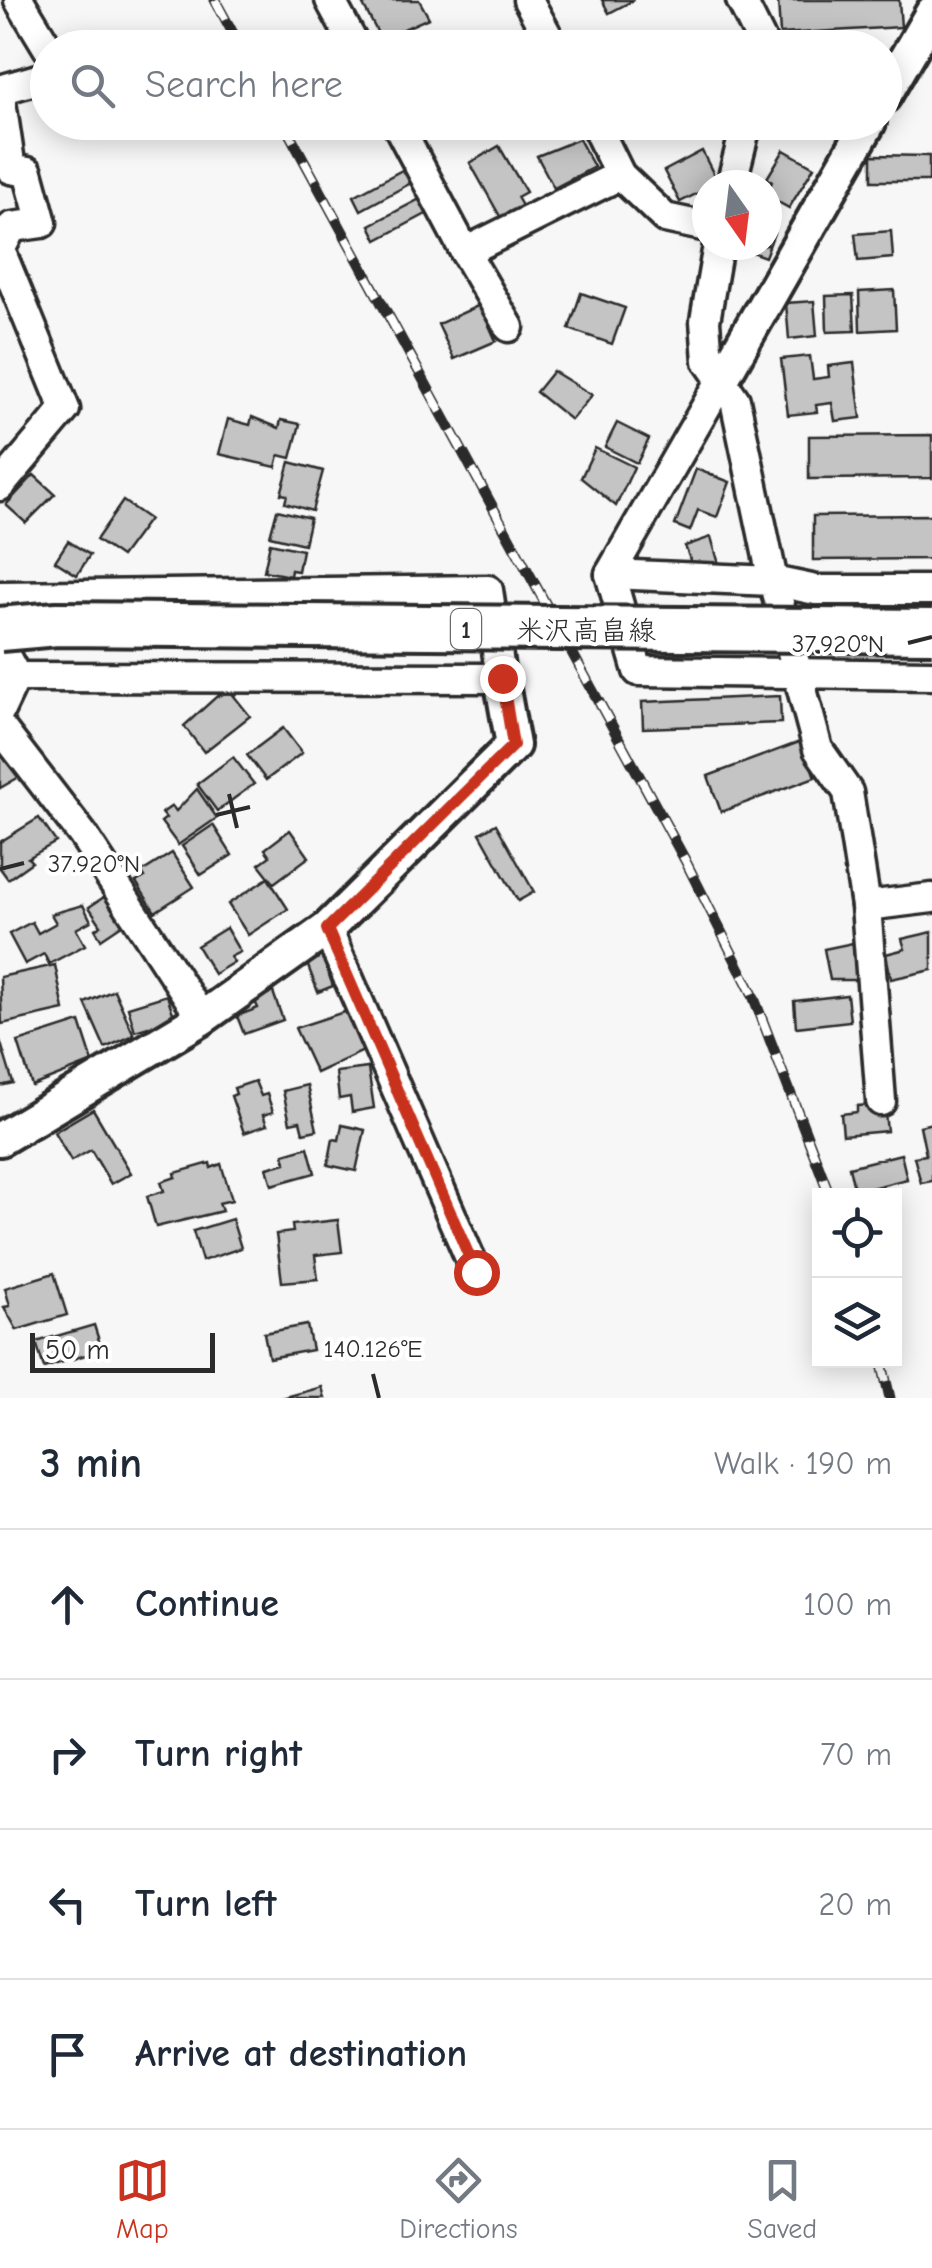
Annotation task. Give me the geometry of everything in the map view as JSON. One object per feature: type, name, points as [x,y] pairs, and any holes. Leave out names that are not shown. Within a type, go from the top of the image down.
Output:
[{"type":"main road","name":"米沢高畠線","points":[[0,629],[57,624],[932,631]]},
{"type":"street","points":[[19,0],[37,30]]},
{"type":"street","points":[[330,0],[346,30]]},
{"type":"street","points":[[528,0],[544,30]]},
{"type":"street","points":[[741,0],[755,30]]},
{"type":"street","points":[[902,65],[932,14]]},
{"type":"street","points":[[0,486],[65,409],[0,250],[12,227],[42,223],[28,172],[11,169],[0,93],[30,82]]},
{"type":"street","points":[[406,140],[509,327]]},
{"type":"street","points":[[603,140],[620,175],[665,218],[692,223]]},
{"type":"street","points":[[735,170],[742,140]]},
{"type":"street","points":[[860,140],[610,574],[638,671],[932,675]]},
{"type":"street","points":[[465,252],[620,175]]},
{"type":"street","points":[[715,260],[705,321],[708,361],[735,400],[773,580],[818,749],[848,792],[866,906],[881,1101]]},
{"type":"street","points":[[610,574],[773,580],[816,590],[932,590]]},
{"type":"street","points":[[0,596],[488,590],[513,745],[327,929],[202,1018],[0,1139]]},
{"type":"street","points":[[0,646],[8,677],[0,710]]},
{"type":"street","points":[[8,677],[502,678]]},
{"type":"street","points":[[0,727],[83,835],[202,1018]]},
{"type":"street","points":[[866,906],[932,898]]},
{"type":"street","points":[[327,929],[476,1272]]},
{"type":"building","points":[[373,0],[419,0],[429,18],[402,30],[376,30],[363,5]]},
{"type":"building","points":[[602,0],[634,0],[609,13]]},
{"type":"building","points":[[778,0],[899,0],[901,27],[780,30]]},
{"type":"building","points":[[580,140],[594,167],[554,188],[537,156]]},
{"type":"building","points":[[499,146],[526,192],[517,197],[522,206],[501,218],[470,163]]},
{"type":"building","points":[[784,150],[814,167],[789,208],[782,204],[782,170],[772,170]]},
{"type":"building","points":[[702,151],[712,170],[692,170],[692,196],[680,202],[664,171]]},
{"type":"building","points":[[872,155],[929,156],[929,181],[872,181]]},
{"type":"building","points":[[404,169],[411,183],[361,210],[354,196]]},
{"type":"building","points":[[420,199],[428,213],[377,240],[370,225]]},
{"type":"building","points":[[891,231],[893,258],[858,261],[855,234]]},
{"type":"building","points":[[894,290],[896,329],[860,331],[859,292]]},
{"type":"building","points":[[581,293],[625,308],[612,344],[569,329]]},
{"type":"building","points":[[853,295],[855,331],[827,332],[826,296]]},
{"type":"building","points":[[814,301],[817,336],[789,339],[786,303]]},
{"type":"building","points":[[480,305],[496,341],[454,359],[438,324]]},
{"type":"building","points":[[810,356],[813,379],[829,377],[828,366],[854,363],[861,418],[835,421],[832,403],[816,405],[817,412],[788,415],[781,359]]},
{"type":"building","points":[[553,371],[592,395],[571,420],[536,392]]},
{"type":"building","points":[[252,417],[279,428],[281,420],[300,424],[291,458],[279,455],[276,467],[219,454],[228,419],[250,425]]},
{"type":"building","points":[[617,423],[649,439],[637,463],[605,447]]},
{"type":"building","points":[[932,435],[932,478],[809,479],[809,436]]},
{"type":"building","points":[[595,448],[634,467],[616,506],[581,478]]},
{"type":"building","points":[[290,462],[323,471],[312,511],[285,503],[287,495],[281,494]]},
{"type":"building","points":[[696,469],[730,482],[717,517],[698,510],[690,531],[675,525]]},
{"type":"building","points":[[34,475],[55,494],[26,523],[6,505]]},
{"type":"building","points":[[123,501],[149,519],[121,557],[96,540]]},
{"type":"building","points":[[277,510],[310,518],[304,544],[270,536]]},
{"type":"building","points":[[932,515],[932,559],[813,560],[813,516]]},
{"type":"building","points":[[711,537],[719,564],[693,568],[685,546]]},
{"type":"building","points":[[68,541],[90,555],[77,575],[55,561]]},
{"type":"building","points":[[270,543],[302,550],[298,571],[291,570],[290,576],[264,571]]},
{"type":"building","points":[[230,691],[250,716],[204,752],[184,726],[216,697]]},
{"type":"building","points":[[780,696],[781,723],[643,728],[642,702]]},
{"type":"building","points":[[283,728],[302,753],[266,780],[247,755]]},
{"type":"building","points":[[802,741],[815,777],[721,812],[708,776]]},
{"type":"building","points":[[0,749],[21,776],[0,788]]},
{"type":"building","points":[[233,757],[254,784],[217,811],[197,784]]},
{"type":"building","points":[[197,789],[217,818],[178,845],[161,822],[166,818],[162,813],[172,806],[176,811]]},
{"type":"building","points":[[39,818],[56,842],[28,858],[32,862],[8,879],[0,868],[0,842]]},
{"type":"building","points":[[496,824],[534,892],[518,901],[480,833]]},
{"type":"building","points":[[213,825],[232,855],[201,875],[182,846]]},
{"type":"building","points":[[290,830],[309,857],[274,883],[259,864],[270,856],[265,849]]},
{"type":"building","points":[[172,853],[194,887],[155,912],[136,882],[145,877],[142,872]]},
{"type":"building","points":[[268,878],[288,909],[248,935],[228,904]]},
{"type":"building","points":[[107,895],[125,923],[101,939],[95,929],[101,925],[89,907]]},
{"type":"building","points":[[83,905],[91,921],[76,929],[85,945],[49,964],[44,954],[25,964],[9,934],[32,922],[38,933],[56,923],[51,914]]},
{"type":"building","points":[[226,928],[240,952],[230,957],[234,962],[214,974],[197,946]]},
{"type":"building","points":[[932,932],[932,970],[891,979],[886,954],[905,949],[902,939]]},
{"type":"building","points":[[862,941],[861,980],[830,980],[824,949]]},
{"type":"building","points":[[322,955],[333,986],[318,992],[306,961]]},
{"type":"building","points":[[55,965],[64,1010],[2,1024],[0,977]]},
{"type":"building","points":[[114,990],[134,1035],[105,1048],[85,1003]]},
{"type":"building","points":[[273,992],[283,1020],[244,1034],[237,1016],[258,1008],[254,999]]},
{"type":"building","points":[[167,995],[175,1019],[149,1031],[148,1027],[135,1031],[128,1007]]},
{"type":"building","points":[[847,995],[850,1021],[796,1027],[794,1001]]},
{"type":"building","points":[[350,1010],[368,1049],[316,1073],[295,1028]]},
{"type":"building","points":[[80,1022],[93,1062],[32,1086],[18,1042]]},
{"type":"building","points":[[0,1040],[13,1083],[0,1086]]},
{"type":"building","points":[[368,1068],[374,1108],[352,1112],[350,1097],[339,1099],[336,1072]]},
{"type":"building","points":[[255,1081],[261,1096],[267,1094],[273,1112],[263,1115],[267,1125],[244,1133],[231,1096],[236,1094],[234,1088]]},
{"type":"building","points":[[307,1085],[317,1130],[303,1133],[300,1121],[290,1123],[283,1091]]},
{"type":"building","points":[[884,1104],[887,1131],[843,1135],[841,1114],[857,1112],[857,1106]]},
{"type":"building","points":[[93,1109],[131,1173],[111,1184],[91,1150],[71,1161],[54,1132]]},
{"type":"building","points":[[932,1123],[932,1181],[921,1183],[914,1157],[926,1155],[920,1126]]},
{"type":"building","points":[[342,1125],[365,1130],[356,1171],[328,1165],[333,1139],[339,1140]]},
{"type":"building","points":[[308,1147],[315,1173],[272,1185],[267,1168],[286,1163],[284,1154]]},
{"type":"building","points":[[901,1154],[907,1179],[854,1188],[849,1167]]},
{"type":"building","points":[[210,1163],[211,1168],[221,1164],[232,1200],[219,1203],[222,1211],[156,1227],[147,1196],[164,1191],[161,1182],[176,1177],[175,1173]]},
{"type":"building","points":[[232,1219],[241,1248],[202,1261],[193,1231]]},
{"type":"building","points":[[338,1220],[342,1252],[315,1255],[318,1279],[282,1282],[276,1234],[293,1232],[292,1225]]},
{"type":"building","points":[[54,1273],[67,1315],[17,1330],[4,1307],[10,1306],[5,1288]]},
{"type":"building","points":[[94,1325],[102,1350],[44,1368],[36,1342]]},
{"type":"building","points":[[307,1325],[312,1350],[269,1358],[264,1333]]},
{"type":"building","points":[[322,1387],[325,1398],[282,1398]]},
{"type":"railway","points":[[215,0],[231,30]]},
{"type":"railway","points":[[293,140],[685,860],[752,993],[827,1188]]},
{"type":"railway","points":[[883,1368],[890,1398]]},
{"type":"route","points":[[476,1272],[327,929],[513,745],[502,678]]}]
